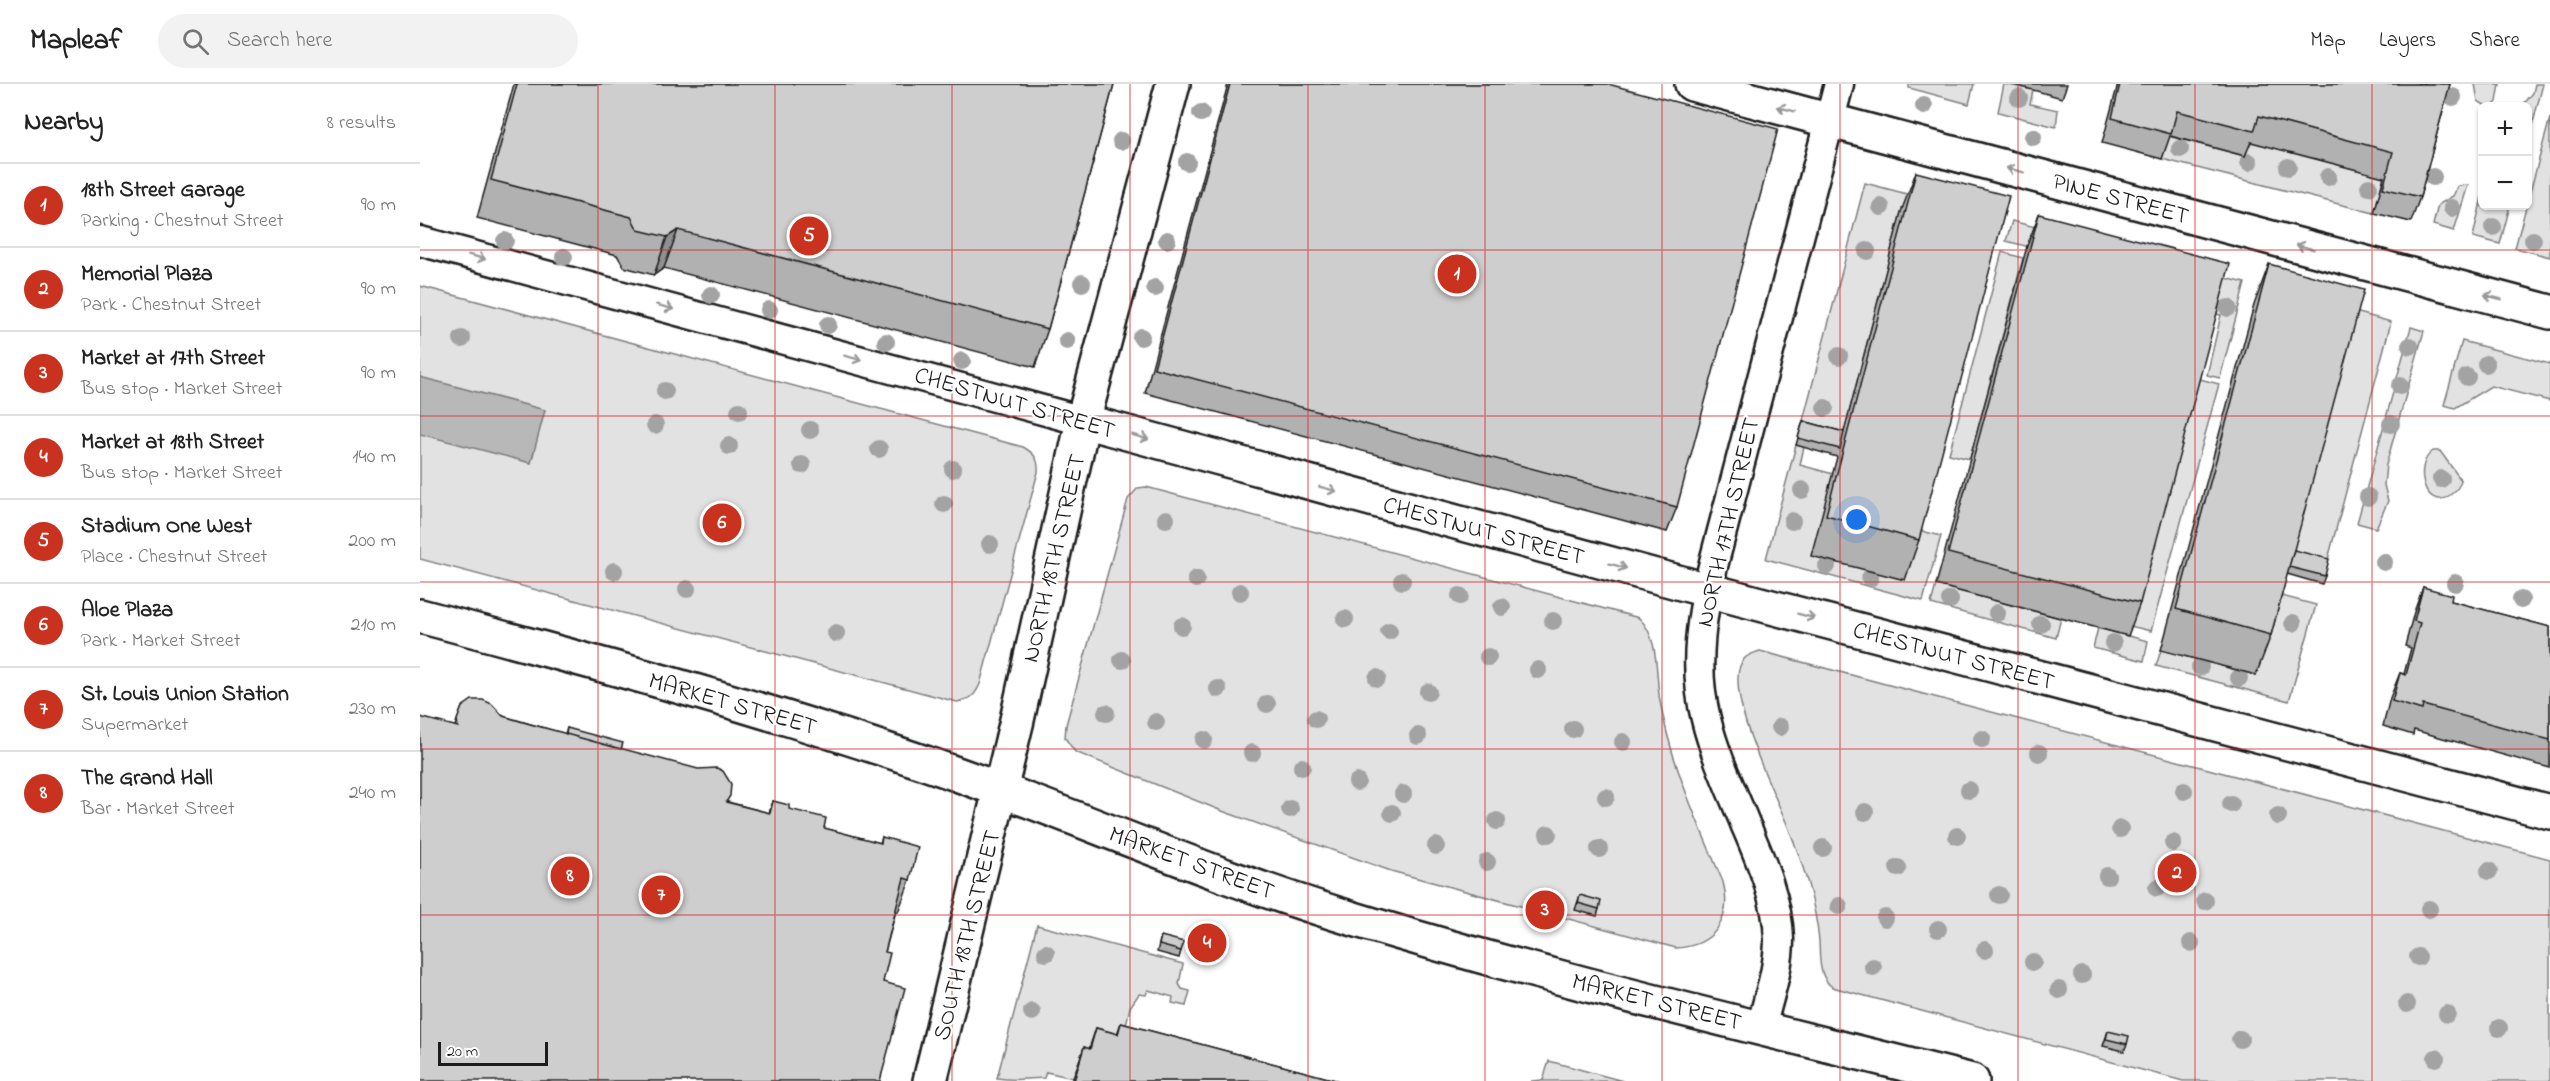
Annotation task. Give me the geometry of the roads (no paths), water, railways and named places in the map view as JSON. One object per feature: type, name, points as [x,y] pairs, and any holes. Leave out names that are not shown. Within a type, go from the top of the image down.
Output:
[{"type":"street","name":"NORTH 18TH STREET","points":[[1001,789],[1083,421],[1173,84]]},
{"type":"street","name":"PINE STREET","points":[[1692,84],[2550,312]]},
{"type":"street","name":"NORTH 17TH STREET","points":[[1761,1028],[1776,965],[1779,937],[1769,886],[1706,719],[1699,655],[1707,590],[1839,84]]},
{"type":"street","name":"CHESTNUT STREET","points":[[420,241],[1707,590],[2550,812]]},
{"type":"street","name":"MARKET STREET","points":[[420,616],[550,650],[853,738],[1001,789],[1259,888],[1356,920],[1672,1006],[1972,1081]]},
{"type":"street","name":"SOUTH 18TH STREET","points":[[930,1081],[1001,789]]},
{"type":"place","name":"Stadium One West","points":[[809,236]]},
{"type":"place","name":"18th Street Garage","points":[[1457,274]]},
{"type":"place","name":"Aloe Plaza","points":[[722,523]]},
{"type":"place","name":"Memorial Plaza","points":[[2177,873]]},
{"type":"place","name":"The Grand Hall","points":[[570,876]]},
{"type":"place","name":"St. Louis Union Station","points":[[661,895]]},
{"type":"place","name":"Market at 17th Street","points":[[1545,910]]},
{"type":"place","name":"Market at 18th Street","points":[[1207,943]]}]
